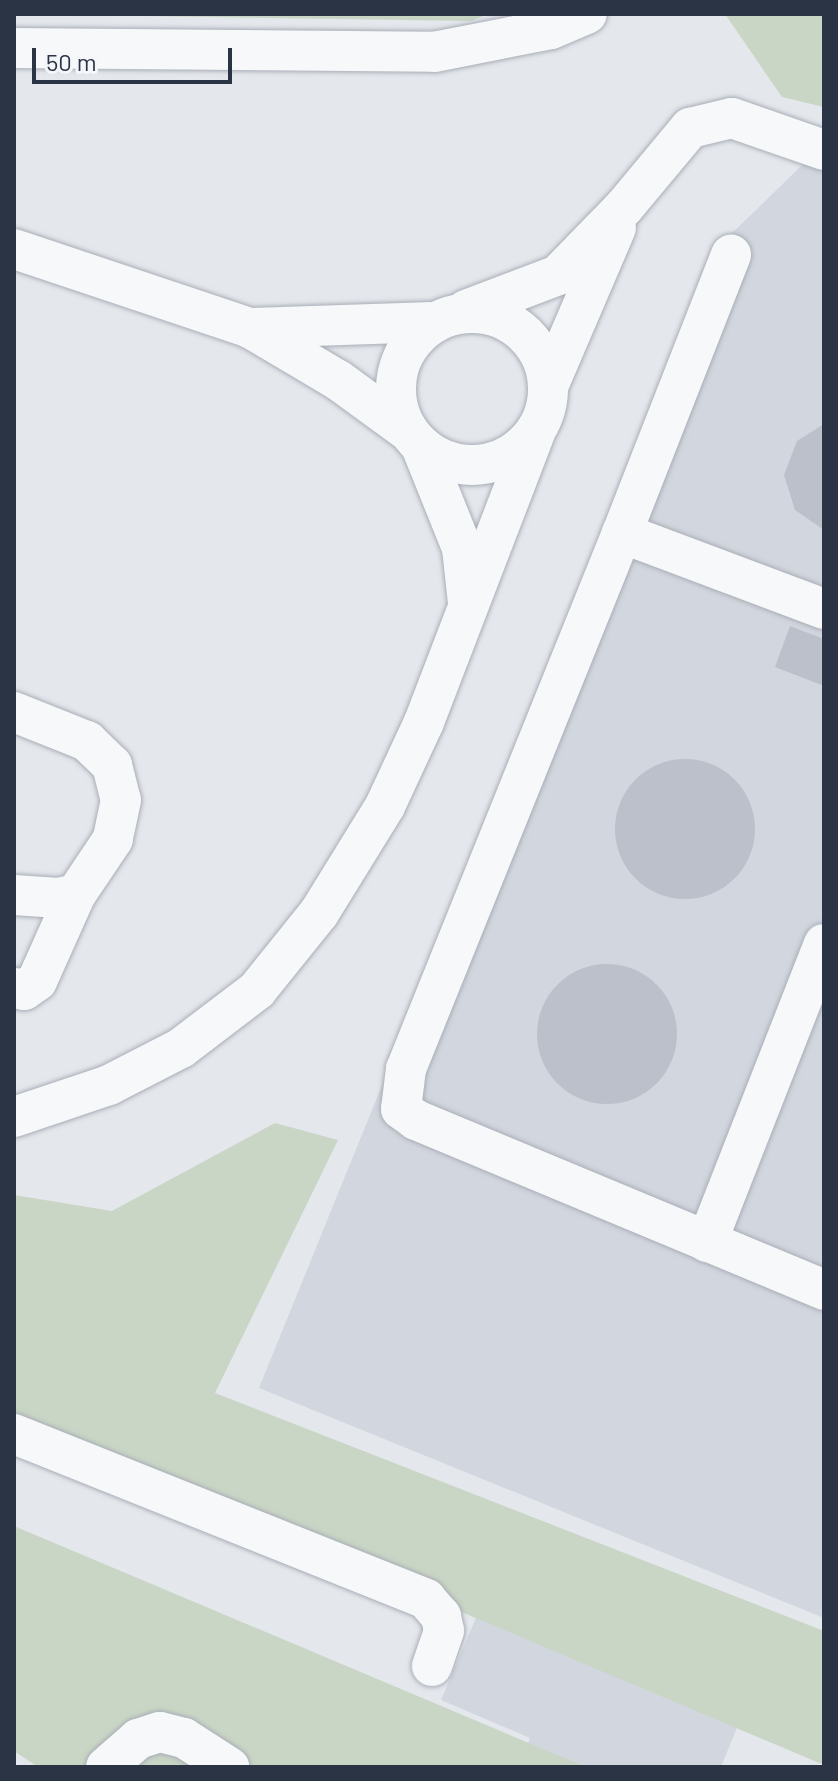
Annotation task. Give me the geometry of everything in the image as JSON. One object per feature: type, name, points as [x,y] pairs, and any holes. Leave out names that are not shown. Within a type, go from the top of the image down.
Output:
[{"type":"street","points":[[14,48],[434,52],[522,36],[587,14]]},
{"type":"street","points":[[469,611],[462,548],[398,408],[399,371],[415,337],[443,318],[558,275],[625,206],[674,142],[712,120],[732,118],[824,150]]},
{"type":"street","points":[[14,1117],[109,1085],[181,1048],[257,990],[319,913],[385,806],[469,611],[534,435],[549,384],[625,206]]},
{"type":"street","points":[[14,249],[250,328],[338,380],[414,439],[467,466],[492,463],[516,453],[534,435]]},
{"type":"street","points":[[731,255],[406,1069],[401,1109],[416,1120],[824,1290]]},
{"type":"street","points":[[250,328],[485,313],[516,325],[533,341],[549,384]]},
{"type":"street","points":[[622,533],[824,609]]},
{"type":"street","points":[[14,712],[87,741],[112,765],[121,800],[113,839],[76,894],[37,981],[24,990],[14,988]]},
{"type":"street","points":[[14,895],[59,898],[76,894]]},
{"type":"street","points":[[707,1242],[824,944]]},
{"type":"street","points":[[14,1434],[426,1599],[441,1616],[444,1631],[432,1666]]},
{"type":"street","points":[[106,1767],[138,1739],[160,1732],[184,1738],[229,1767]]},
{"type":"shaded area","points":[[824,144],[824,1618],[259,1388],[726,239]]},
{"type":"shaded area","points":[[479,1611],[740,1720],[721,1767],[519,1766],[530,1738],[441,1700]]},
{"type":"green space","points":[[14,14],[488,14],[471,21]]},
{"type":"green space","points":[[725,14],[824,14],[824,107],[782,97]]},
{"type":"green space","points":[[275,1123],[338,1140],[215,1393],[824,1631],[824,1765],[14,1423],[14,1195],[112,1211]]},
{"type":"green space","points":[[14,1526],[586,1767],[38,1767],[14,1751]]},
{"type":"building","points":[[824,424],[824,530],[795,510],[784,475],[797,441]]},
{"type":"building","points":[[790,626],[824,639],[824,686],[775,667]]},
{"type":"building","points":[[685,759],[712,765],[734,780],[749,802],[755,829],[749,856],[734,878],[712,893],[685,899],[658,893],[636,878],[621,856],[615,829],[621,802],[636,780],[658,765]]},
{"type":"building","points":[[607,964],[634,970],[656,985],[671,1007],[677,1034],[671,1061],[656,1083],[634,1098],[607,1104],[580,1098],[558,1083],[543,1061],[537,1034],[543,1007],[558,985],[580,970]]}]
